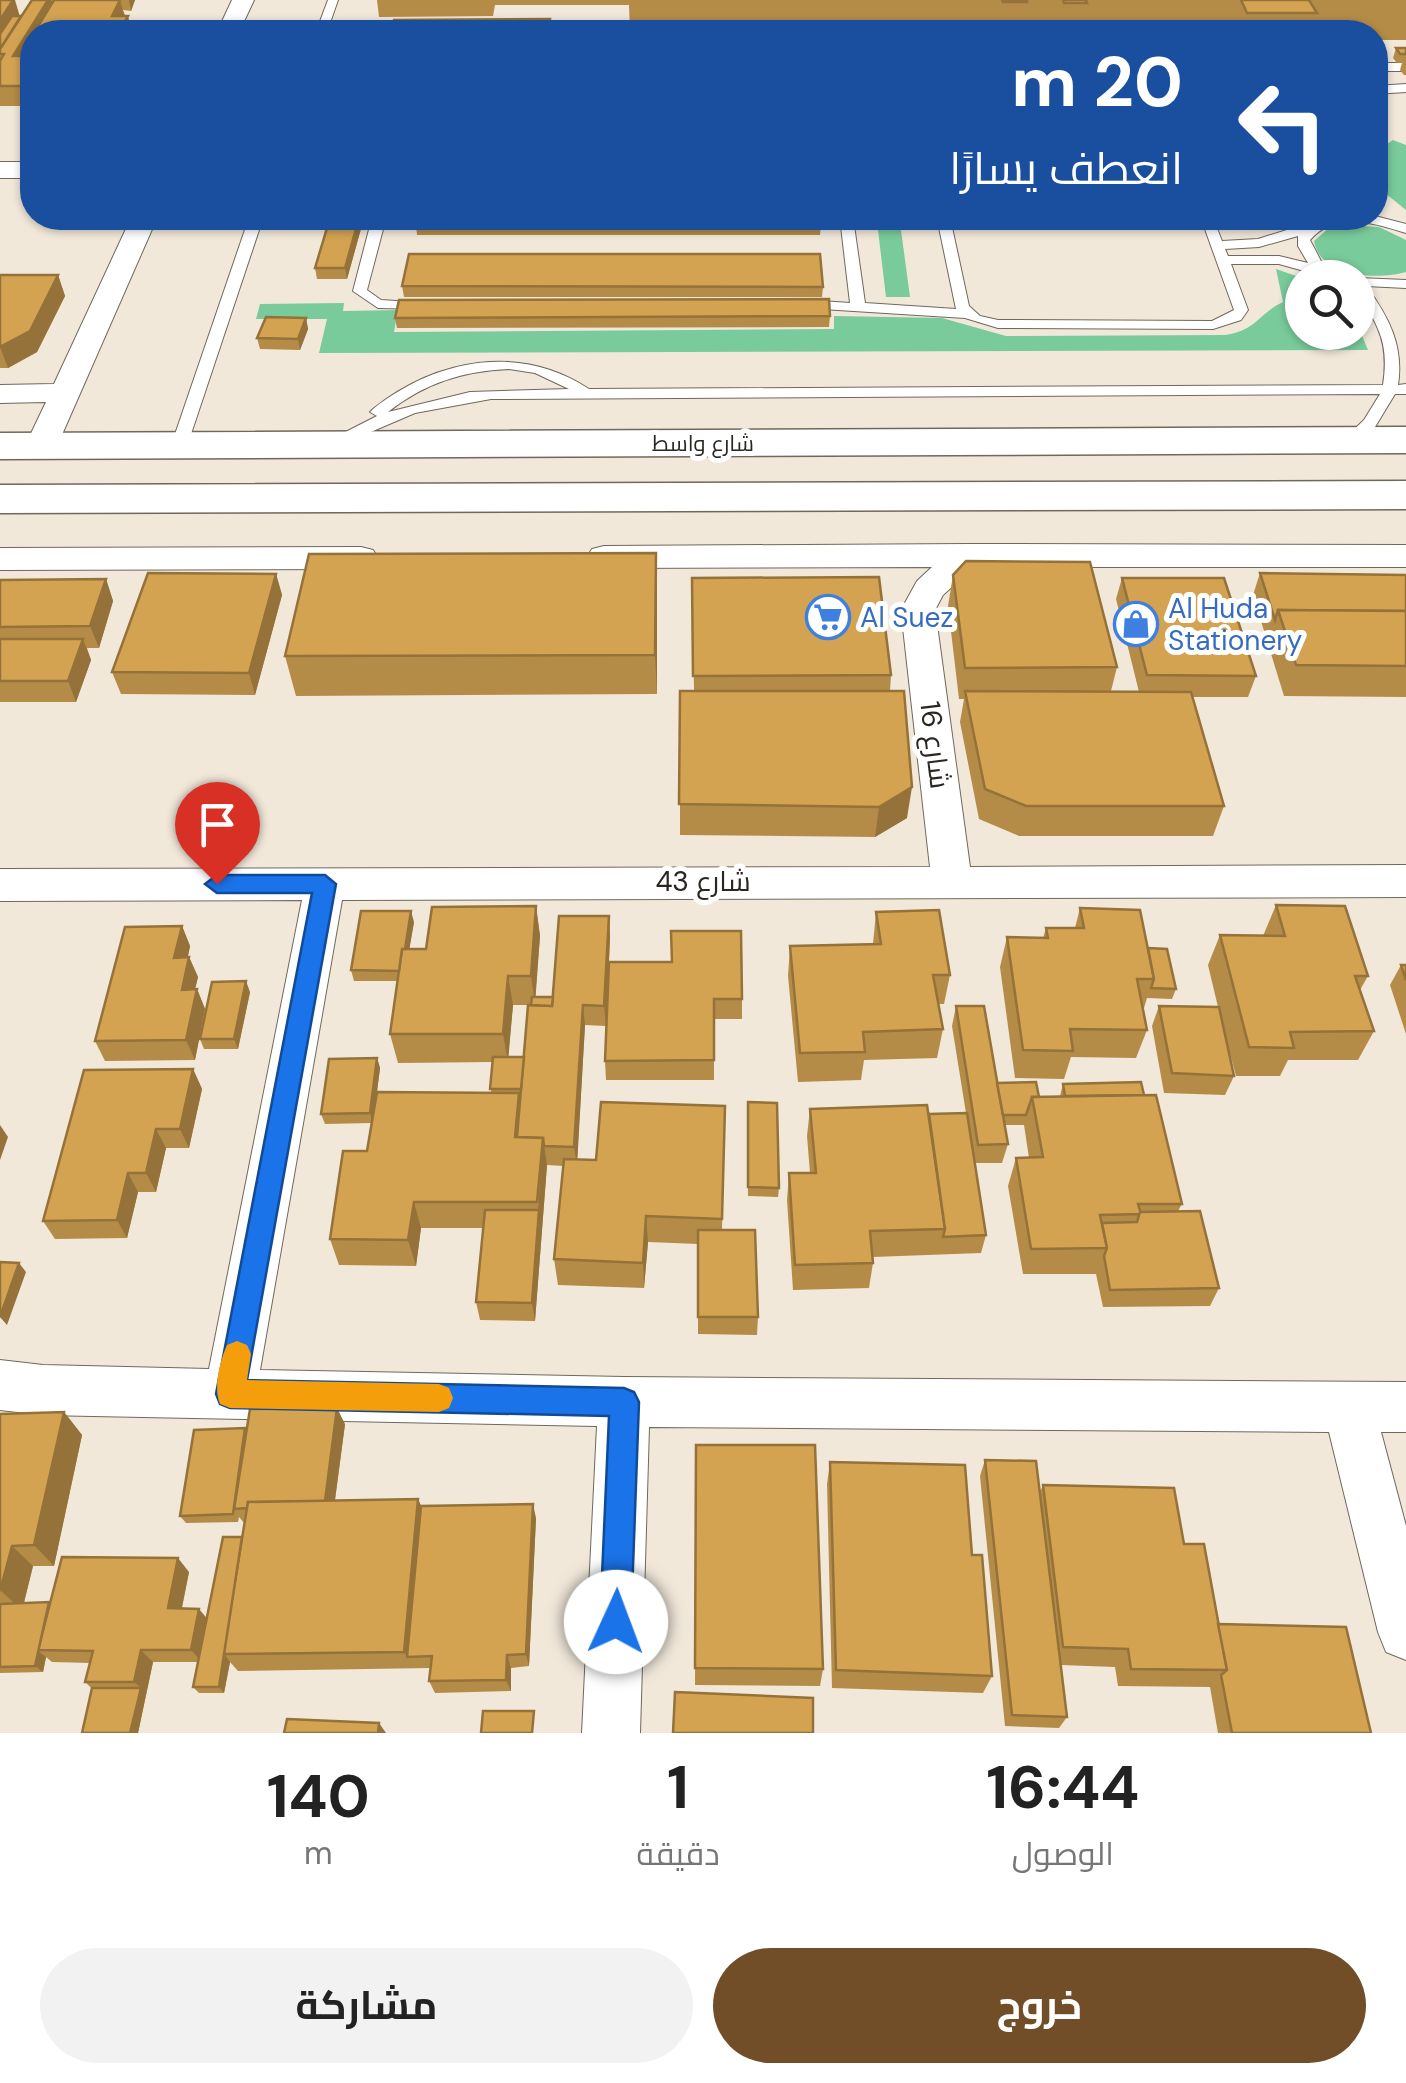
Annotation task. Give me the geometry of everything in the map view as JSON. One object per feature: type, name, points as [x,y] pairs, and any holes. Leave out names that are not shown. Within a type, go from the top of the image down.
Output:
[{"type":"main road","name":"شارع واسط","points":[[20,446],[1406,440]]},
{"type":"main road","name":"شارع واسط","points":[[0,499],[1406,495]]},
{"type":"street","points":[[20,446],[64,393],[139,230]]},
{"type":"street","points":[[0,394],[64,393]]},
{"type":"street","points":[[854,556],[918,610],[928,589],[967,555]]},
{"type":"street","points":[[567,557],[1406,556]]},
{"type":"street","points":[[0,559],[394,558]]},
{"type":"street","name":"شارع 16","points":[[918,610],[952,880]]},
{"type":"street","name":"شارع 43","points":[[0,885],[1406,881]]},
{"type":"street","points":[[230,1394],[325,884]]},
{"type":"street","points":[[14,1392],[624,1402],[1406,1407]]},
{"type":"street","points":[[611,1733],[624,1402]]},
{"type":"street","points":[[1350,1407],[1406,1632]]},
{"type":"lane","points":[[179,446],[252,230]]},
{"type":"lane","points":[[375,230],[360,291],[378,304],[432,306]]},
{"type":"lane","points":[[848,230],[858,306]]},
{"type":"lane","points":[[946,230],[962,308],[967,314]]},
{"type":"lane","points":[[784,304],[967,314],[998,324],[1226,322],[1241,310],[1212,230]]},
{"type":"lane","points":[[1221,252],[1296,230]]},
{"type":"lane","points":[[1310,230],[1303,239],[1305,251],[1317,260]]},
{"type":"lane","points":[[1221,252],[1285,262]]},
{"type":"lane","points":[[1375,284],[1406,284]]},
{"type":"lane","points":[[1352,440],[1376,426],[1394,408],[1404,388],[1399,350],[1375,306]]},
{"type":"lane","points":[[366,424],[400,394],[448,373],[474,367],[528,366],[552,372],[587,394]]},
{"type":"lane","points":[[327,446],[366,424],[427,402],[460,396],[1404,388]]},
{"type":"green space","points":[[1393,140],[1406,145],[1406,210],[1388,195],[1388,143]]},
{"type":"green space","points":[[878,230],[901,230],[910,297],[886,297]]},
{"type":"green space","points":[[1327,230],[1385,230],[1406,240],[1406,272],[1375,276],[1375,260],[1325,260],[1314,241]]},
{"type":"green space","points":[[1276,269],[1285,272],[1285,350],[1368,350],[319,353],[327,319],[256,319],[260,304],[344,303],[343,311],[398,310],[394,332],[834,329],[834,316],[942,318],[1006,336],[1225,335],[1251,326],[1283,302]]},
{"type":"building","points":[[0,0],[13,0],[0,20]]},
{"type":"building","points":[[32,0],[48,0],[36,20],[20,20],[20,45],[13,56],[20,56],[20,86],[0,86],[0,61],[4,54],[0,54],[0,49]]},
{"type":"building","points":[[54,0],[120,0],[112,16],[128,16],[126,20],[42,20]]},
{"type":"building","points":[[1063,0],[1086,0],[1087,3],[1064,3]]},
{"type":"building","points":[[1241,0],[1309,0],[1317,13],[1247,13]]},
{"type":"building","points":[[12,16],[21,16],[0,49],[0,34]]},
{"type":"building","points":[[550,19],[550,20],[394,20]]},
{"type":"building","points":[[326,230],[356,230],[345,268],[315,268]]},
{"type":"building","points":[[409,254],[820,254],[823,287],[402,286]]},
{"type":"building","points":[[0,275],[58,275],[30,331],[0,347]]},
{"type":"building","points":[[829,299],[830,316],[395,318],[399,300]]},
{"type":"building","points":[[266,317],[306,318],[298,339],[257,338]]},
{"type":"building","points":[[656,553],[655,655],[285,656],[309,554]]},
{"type":"building","points":[[966,561],[1090,562],[1117,667],[965,668],[953,575]]},
{"type":"building","points":[[148,573],[276,574],[249,673],[112,672]]},
{"type":"building","points":[[1260,573],[1406,575],[1406,611],[1278,610],[1275,620]]},
{"type":"building","points":[[879,577],[891,675],[693,676],[692,578]]},
{"type":"building","points":[[1122,578],[1224,578],[1256,676],[1147,675]]},
{"type":"building","points":[[106,579],[90,626],[0,627],[0,580]]},
{"type":"building","points":[[1278,610],[1406,611],[1406,666],[1296,665]]},
{"type":"building","points":[[0,639],[83,639],[68,681],[0,681]]},
{"type":"building","points":[[680,691],[904,691],[912,787],[879,807],[679,804]]},
{"type":"building","points":[[965,691],[1191,692],[1224,806],[1026,806],[985,789]]},
{"type":"building","points":[[1276,905],[1345,906],[1368,976],[1355,976],[1374,1031],[1290,1032],[1294,1048],[1249,1047],[1220,935],[1285,936]]},
{"type":"building","points":[[536,906],[531,976],[508,976],[503,1034],[390,1034],[402,949],[426,949],[432,907]]},
{"type":"building","points":[[1080,908],[1140,910],[1154,979],[1137,979],[1147,1030],[1070,1029],[1073,1051],[1023,1050],[1007,937],[1048,938],[1046,928],[1084,928]]},
{"type":"building","points":[[939,910],[950,975],[933,975],[943,1029],[863,1032],[865,1052],[800,1053],[790,946],[881,944],[876,912]]},
{"type":"building","points":[[361,911],[411,911],[399,971],[351,970]]},
{"type":"building","points":[[559,916],[609,916],[604,1006],[583,1005],[574,1147],[544,1146],[543,1138],[517,1137],[528,1005],[552,1006]]},
{"type":"building","points":[[182,926],[174,958],[189,957],[182,990],[197,989],[186,1040],[95,1041],[125,927]]},
{"type":"building","points":[[671,931],[741,931],[742,999],[714,999],[714,1060],[605,1061],[609,962],[672,962]]},
{"type":"building","points":[[1148,948],[1167,949],[1176,989],[1151,988],[1154,979]]},
{"type":"building","points":[[246,981],[234,1039],[200,1039],[212,982]]},
{"type":"building","points":[[532,997],[553,997],[552,1006],[531,1005]]},
{"type":"building","points":[[956,1006],[984,1006],[1008,1144],[978,1145]]},
{"type":"building","points":[[1159,1006],[1219,1007],[1234,1076],[1172,1073]]},
{"type":"building","points":[[493,1057],[524,1057],[521,1089],[490,1089]]},
{"type":"building","points":[[377,1058],[370,1113],[321,1114],[329,1059]]},
{"type":"building","points":[[193,1069],[180,1129],[156,1129],[146,1173],[128,1173],[117,1220],[43,1221],[84,1070]]},
{"type":"building","points":[[1036,1082],[1039,1097],[1032,1097],[1026,1115],[1003,1115],[997,1083]]},
{"type":"building","points":[[1141,1082],[1144,1095],[1065,1096],[1063,1084]]},
{"type":"building","points":[[377,1092],[519,1093],[515,1137],[543,1138],[537,1202],[414,1202],[408,1240],[330,1239],[343,1151],[367,1151]]},
{"type":"building","points":[[1156,1095],[1182,1204],[1138,1204],[1141,1214],[1100,1215],[1107,1248],[1031,1249],[1016,1158],[1043,1157],[1032,1097]]},
{"type":"building","points":[[601,1102],[725,1106],[722,1219],[646,1216],[643,1263],[554,1259],[564,1159],[596,1160]]},
{"type":"building","points":[[748,1102],[777,1103],[779,1188],[748,1187]]},
{"type":"building","points":[[927,1105],[945,1229],[870,1231],[873,1263],[795,1265],[789,1173],[816,1173],[810,1109]]},
{"type":"building","points":[[967,1113],[986,1235],[943,1237],[929,1114]]},
{"type":"building","points":[[485,1210],[539,1210],[532,1303],[476,1302]]},
{"type":"building","points":[[1200,1211],[1219,1288],[1110,1290],[1102,1223],[1137,1222],[1140,1212]]},
{"type":"building","points":[[698,1230],[755,1230],[758,1317],[698,1317]]},
{"type":"building","points":[[0,1262],[19,1263],[0,1317]]},
{"type":"building","points":[[337,1408],[325,1501],[248,1502],[247,1508],[234,1509],[250,1409]]},
{"type":"building","points":[[64,1412],[34,1545],[12,1546],[0,1591],[0,1414]]},
{"type":"building","points":[[245,1428],[233,1514],[180,1516],[194,1430]]},
{"type":"building","points":[[696,1445],[815,1445],[823,1669],[695,1668]]},
{"type":"building","points":[[985,1460],[1036,1461],[1067,1717],[1012,1715]]},
{"type":"building","points":[[830,1462],[965,1465],[972,1555],[982,1555],[992,1676],[836,1670]]},
{"type":"building","points":[[1043,1485],[1174,1488],[1184,1544],[1204,1544],[1227,1670],[1131,1669],[1128,1649],[1063,1647]]},
{"type":"building","points":[[418,1499],[404,1652],[223,1654],[248,1502]]},
{"type":"building","points":[[533,1504],[526,1654],[507,1655],[506,1680],[429,1681],[432,1656],[407,1657],[421,1506]]},
{"type":"building","points":[[223,1537],[242,1537],[219,1687],[193,1687]]},
{"type":"building","points":[[62,1557],[178,1558],[168,1608],[199,1609],[191,1650],[141,1650],[134,1682],[85,1682],[93,1651],[38,1650]]},
{"type":"building","points":[[49,1602],[35,1666],[0,1667],[0,1604]]},
{"type":"building","points":[[1218,1624],[1346,1627],[1371,1733],[1232,1733],[1221,1675],[1227,1670]]},
{"type":"building","points":[[92,1688],[141,1688],[130,1733],[82,1733]]},
{"type":"building","points":[[675,1692],[813,1698],[813,1733],[673,1733]]},
{"type":"building","points":[[483,1711],[534,1711],[532,1733],[481,1733]]},
{"type":"building","points":[[287,1719],[379,1723],[378,1733],[284,1733]]},
{"type":"slow traffic","points":[[237,1354],[230,1394],[439,1398]]},
{"type":"place","name":"Al Suez","points":[[828,617]]},
{"type":"place","name":"Al Huda Stationery","points":[[1136,624]]},
{"type":"route","points":[[217,884],[325,884],[230,1394],[624,1402],[616,1622]]}]
